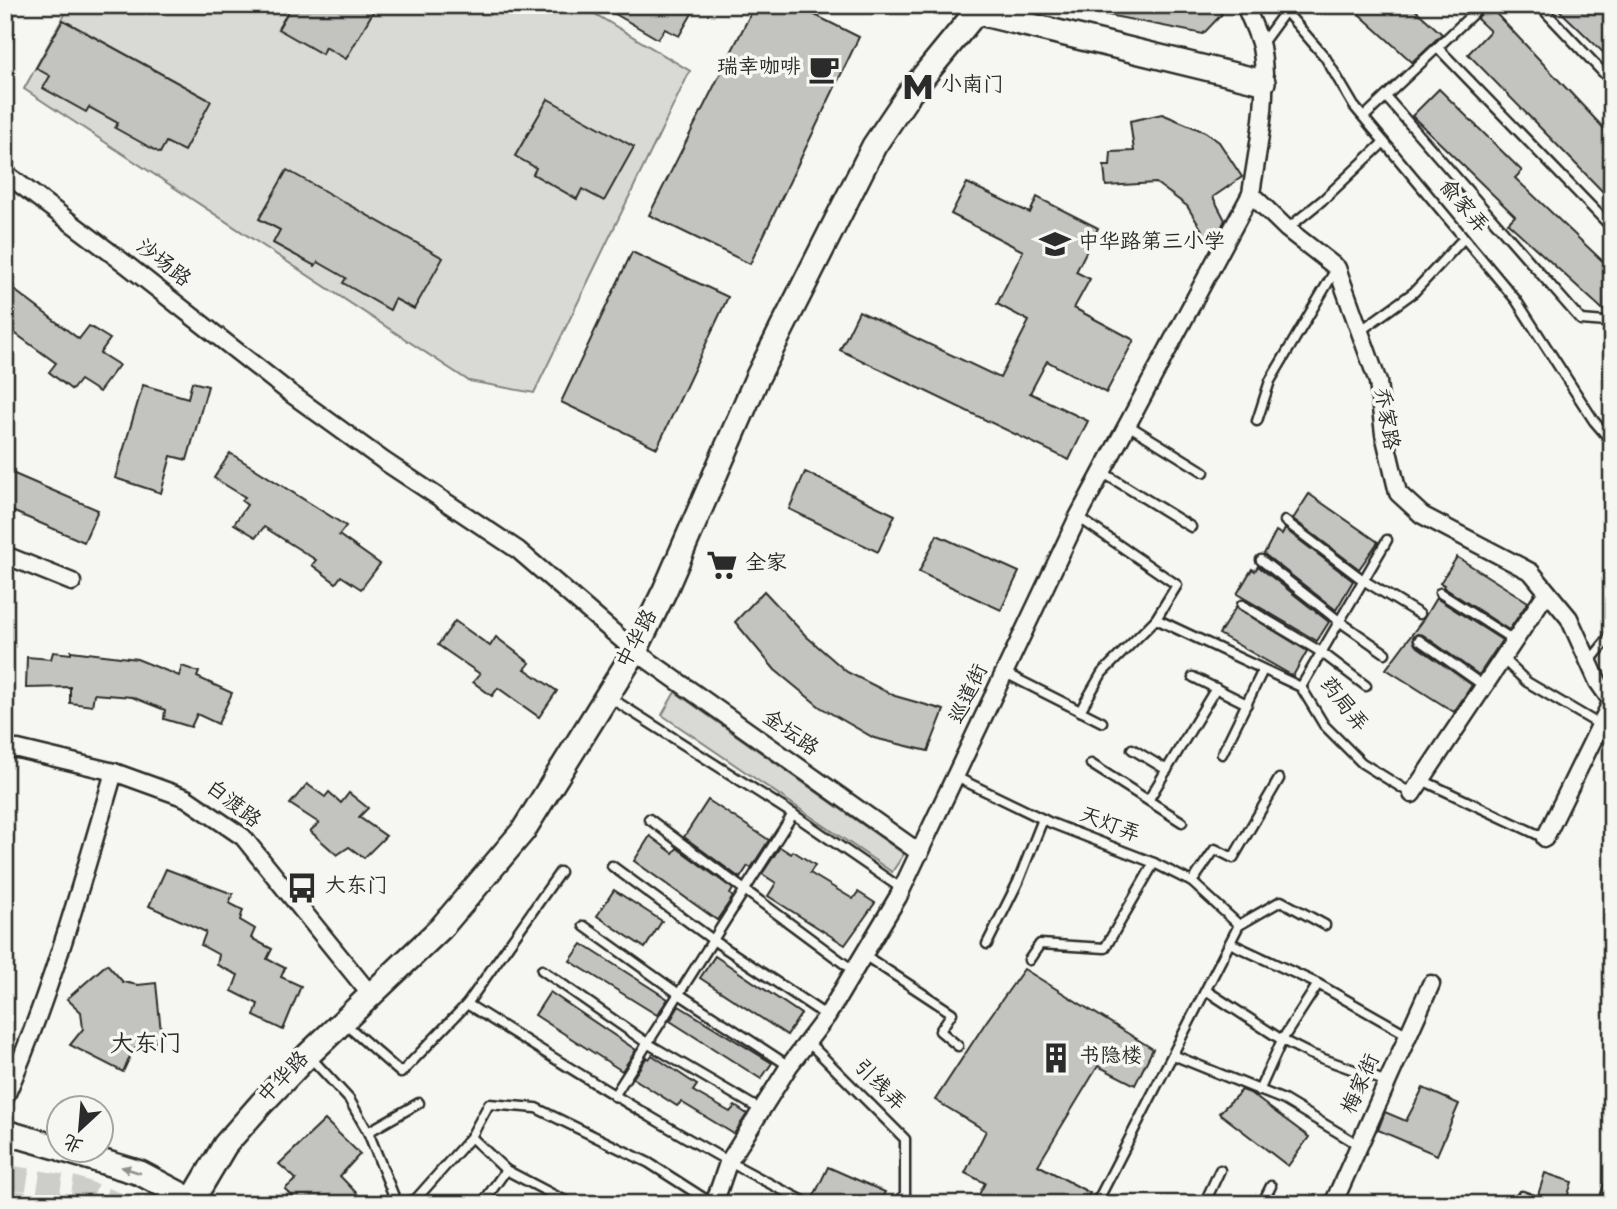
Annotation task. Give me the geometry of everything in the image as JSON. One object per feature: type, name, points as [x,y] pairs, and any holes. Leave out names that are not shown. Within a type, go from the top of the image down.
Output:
[{"type":"street","points":[[1245,5],[1261,46],[1263,82],[1263,112],[1251,194],[1287,229],[1337,268]]},
{"type":"street","points":[[973,8],[1263,82]]},
{"type":"street","name":"中华路","points":[[194,1203],[225,1145],[307,1055],[441,928],[523,831],[635,651],[665,590],[757,378],[874,146],[973,8]]},
{"type":"street","name":"沙场路","points":[[5,173],[290,393],[384,461],[518,550],[635,651]]},
{"type":"street","name":"巡道街","points":[[714,1204],[728,1163],[789,1066],[827,1016],[902,889],[1078,517],[1251,194]]},
{"type":"street","name":"乔家路","points":[[1337,268],[1378,382],[1384,434],[1398,493],[1422,516],[1531,572],[1569,618],[1598,682],[1612,702]]},
{"type":"street","points":[[5,555],[72,582]]},
{"type":"street","points":[[1417,787],[1547,592]]},
{"type":"street","name":"金坛路","points":[[635,651],[920,853]]},
{"type":"street","points":[[1545,838],[1612,702]]},
{"type":"street","name":"白渡路","points":[[5,749],[18,749],[114,772],[186,797],[243,837],[370,994]]},
{"type":"street","points":[[5,1098],[37,1021],[86,871],[114,772]]},
{"type":"street","name":"梅家街","points":[[1333,1204],[1430,984]]},
{"type":"street","points":[[5,1132],[46,1144]]},
{"type":"street","points":[[111,1164],[140,1173],[194,1203]]},
{"type":"street","points":[[1608,1204],[1612,1189]]},
{"type":"lane","name":"俞家弄","points":[[1275,5],[1288,9],[1325,57],[1354,106],[1516,300],[1594,421],[1612,442]]},
{"type":"lane","points":[[1364,117],[1482,5]]},
{"type":"lane","points":[[1538,5],[1612,82]]},
{"type":"lane","points":[[1261,46],[1288,9]]},
{"type":"lane","points":[[1438,48],[1612,228]]},
{"type":"lane","points":[[1386,97],[1581,320],[1606,321],[1612,326]]},
{"type":"lane","points":[[1287,229],[1325,198],[1384,142]]},
{"type":"lane","points":[[1360,331],[1414,292],[1464,238]]},
{"type":"lane","points":[[1257,421],[1270,381],[1337,268]]},
{"type":"lane","points":[[1128,425],[1203,472]]},
{"type":"lane","points":[[1102,472],[1191,527]]},
{"type":"lane","points":[[1078,517],[1177,585],[1157,619],[1102,673],[1080,711]]},
{"type":"lane","points":[[1285,521],[1363,580],[1419,614]]},
{"type":"lane","points":[[1301,687],[1387,540]]},
{"type":"lane","points":[[1261,559],[1339,621],[1385,653]]},
{"type":"lane","points":[[1440,593],[1515,640]]},
{"type":"lane","points":[[1242,605],[1321,653],[1366,686]]},
{"type":"lane","name":"药局弄","points":[[1157,619],[1301,687],[1324,725],[1362,763],[1545,838]]},
{"type":"lane","points":[[1589,663],[1612,634]]},
{"type":"lane","points":[[1419,640],[1484,686]]},
{"type":"lane","points":[[1503,659],[1527,682],[1600,725]]},
{"type":"lane","points":[[1222,754],[1264,670]]},
{"type":"lane","points":[[1005,673],[1102,722]]},
{"type":"lane","points":[[1193,677],[1247,704]]},
{"type":"lane","points":[[1149,799],[1216,688]]},
{"type":"lane","points":[[608,696],[793,814],[902,889]]},
{"type":"lane","points":[[1132,749],[1167,770]]},
{"type":"lane","points":[[1091,764],[1182,822]]},
{"type":"lane","name":"天灯弄","points":[[956,777],[1043,819],[1154,863],[1192,882],[1239,926]]},
{"type":"lane","points":[[1192,882],[1215,849],[1233,858],[1279,779]]},
{"type":"lane","points":[[614,1096],[793,814]]},
{"type":"lane","points":[[649,819],[854,971]]},
{"type":"lane","points":[[987,944],[1018,882],[1043,819]]},
{"type":"lane","points":[[1030,960],[1040,944],[1105,947],[1154,863]]},
{"type":"lane","points":[[612,866],[713,940],[827,1016]]},
{"type":"lane","points":[[343,1022],[401,1073],[467,1004],[559,872]]},
{"type":"lane","points":[[1096,1204],[1239,926],[1281,901],[1325,925]]},
{"type":"lane","points":[[584,926],[679,994],[789,1066]]},
{"type":"lane","points":[[1230,943],[1318,984],[1408,1035]]},
{"type":"lane","points":[[864,955],[952,1013],[940,1031],[958,1046]]},
{"type":"lane","points":[[542,970],[647,1043],[761,1110]]},
{"type":"lane","points":[[1259,1091],[1282,1040],[1318,984]]},
{"type":"lane","points":[[1207,991],[1282,1040],[1310,1054],[1387,1082]]},
{"type":"lane","points":[[467,1004],[728,1163],[804,1201]]},
{"type":"lane","name":"引线弄","points":[[808,1042],[905,1139],[905,1203]]},
{"type":"lane","points":[[307,1055],[349,1098],[368,1132],[400,1204],[416,1199],[471,1137],[489,1104],[536,1108],[649,1163],[714,1204]]},
{"type":"lane","points":[[1173,1055],[1284,1100],[1359,1145]]},
{"type":"lane","points":[[368,1132],[419,1103]]},
{"type":"lane","points":[[471,1137],[506,1170],[571,1204]]},
{"type":"lane","points":[[482,1204],[506,1170]]},
{"type":"lane","points":[[1204,1204],[1220,1170]]},
{"type":"lane","points":[[1262,1204],[1270,1186]]},
{"type":"lane","points":[[1522,1196],[1544,1204]]},
{"type":"shaded area","points":[[70,5],[580,5],[690,71],[534,393],[469,381],[24,89]]},
{"type":"shaded area","points":[[675,692],[904,854],[892,872],[662,715]]},
{"type":"building","points":[[292,5],[377,5],[346,59],[325,47],[322,54],[278,29]]},
{"type":"building","points":[[600,5],[697,5],[679,36],[665,29],[658,39]]},
{"type":"building","points":[[755,5],[795,5],[859,37],[750,264],[649,215]]},
{"type":"building","points":[[1099,5],[1212,5],[1222,14],[1203,34],[1098,13]]},
{"type":"building","points":[[1349,5],[1410,5],[1442,34],[1412,62]]},
{"type":"building","points":[[1488,5],[1612,137],[1612,201],[1468,54],[1490,31],[1477,19]]},
{"type":"building","points":[[1554,5],[1612,5],[1612,61]]},
{"type":"building","points":[[63,20],[211,101],[184,151],[166,142],[160,153],[115,128],[118,123],[89,107],[86,112],[43,88],[50,76],[36,68]]},
{"type":"building","points":[[1439,89],[1522,171],[1515,178],[1612,270],[1612,318],[1508,223],[1515,216],[1412,116]]},
{"type":"building","points":[[548,99],[634,147],[604,201],[582,189],[577,199],[533,174],[536,168],[515,156]]},
{"type":"building","points":[[1162,114],[1205,132],[1219,142],[1242,177],[1213,197],[1225,220],[1217,236],[1208,240],[1187,206],[1156,183],[1106,186],[1104,166],[1110,166],[1111,152],[1134,151],[1130,121]]},
{"type":"building","points":[[287,170],[443,258],[414,309],[395,299],[390,310],[343,283],[346,278],[318,262],[315,266],[273,243],[280,230],[259,219]]},
{"type":"building","points":[[967,183],[1030,213],[1037,197],[1098,228],[1076,272],[1090,279],[1074,308],[1134,340],[1106,393],[1047,361],[1030,393],[1088,421],[1069,460],[840,350],[859,311],[1000,378],[1029,321],[997,304],[1023,251],[951,214]]},
{"type":"building","points":[[632,252],[728,297],[657,448],[561,402]]},
{"type":"building","points":[[5,283],[79,339],[89,326],[110,339],[100,353],[119,365],[99,392],[80,380],[72,390],[49,372],[56,363],[5,326]]},
{"type":"building","points":[[192,382],[208,386],[187,460],[171,456],[161,493],[115,478],[143,385],[188,398]]},
{"type":"building","points":[[230,453],[346,526],[339,535],[380,564],[361,589],[341,576],[336,583],[312,565],[316,560],[264,527],[256,537],[234,524],[247,505],[242,501],[245,497],[214,478]]},
{"type":"building","points":[[5,470],[98,510],[84,542],[5,508]]},
{"type":"building","points":[[805,472],[895,515],[878,552],[789,509]]},
{"type":"building","points":[[1309,494],[1378,542],[1359,569],[1293,519]]},
{"type":"building","points":[[1285,529],[1353,581],[1336,610],[1264,554],[1276,531],[1282,535]]},
{"type":"building","points":[[937,535],[1019,572],[1001,610],[919,572]]},
{"type":"building","points":[[1457,557],[1528,602],[1509,630],[1440,583]]},
{"type":"building","points":[[1258,566],[1329,622],[1317,641],[1237,594],[1252,569],[1255,571]]},
{"type":"building","points":[[764,591],[806,636],[847,672],[895,696],[944,710],[928,751],[874,738],[820,707],[775,670],[735,622]]},
{"type":"building","points":[[1436,598],[1502,640],[1479,675],[1423,635],[1417,634],[1413,637],[1415,645],[1472,685],[1454,712],[1386,669]]},
{"type":"building","points":[[1236,607],[1307,651],[1293,676],[1219,634]]},
{"type":"building","points":[[455,621],[490,646],[496,637],[530,663],[525,669],[557,691],[539,717],[498,688],[492,696],[473,682],[480,674],[438,645]]},
{"type":"building","points":[[71,651],[137,659],[179,676],[182,666],[199,672],[197,677],[232,693],[218,724],[197,714],[191,727],[164,719],[165,710],[132,697],[94,694],[92,706],[70,703],[70,687],[26,688],[27,657],[51,659],[53,652],[71,654]]},
{"type":"building","points":[[307,784],[325,797],[329,792],[341,803],[349,793],[368,808],[359,817],[386,836],[364,858],[349,847],[337,855],[310,831],[319,823],[290,804]]},
{"type":"building","points":[[708,800],[769,840],[751,868],[748,866],[740,878],[684,837]]},
{"type":"building","points":[[650,836],[673,853],[677,848],[733,889],[730,894],[733,897],[717,920],[634,861]]},
{"type":"building","points":[[780,847],[791,854],[793,851],[815,865],[810,873],[853,899],[858,892],[875,903],[845,945],[768,896],[776,883],[762,874]]},
{"type":"building","points":[[166,869],[233,894],[229,903],[243,910],[240,920],[255,929],[251,938],[272,949],[267,959],[285,968],[281,977],[301,986],[283,1030],[254,1016],[258,1004],[232,991],[238,975],[217,965],[219,955],[201,945],[206,932],[149,906]]},
{"type":"building","points":[[614,890],[662,921],[645,948],[597,916]]},
{"type":"building","points":[[582,944],[668,999],[657,1015],[570,961]]},
{"type":"building","points":[[715,956],[801,1014],[787,1035],[700,978]]},
{"type":"building","points":[[107,964],[123,982],[138,985],[156,983],[162,1042],[144,1041],[132,1052],[123,1072],[70,1045],[83,1029],[81,1012],[67,999]]},
{"type":"building","name":"书隐楼","points":[[1024,969],[1153,1049],[1135,1085],[1098,1066],[1038,1165],[1090,1193],[1084,1204],[974,1204],[985,1183],[965,1173],[986,1131],[935,1100]]},
{"type":"building","points":[[550,992],[636,1050],[622,1071],[535,1015]]},
{"type":"building","points":[[679,1006],[772,1063],[761,1079],[670,1021]]},
{"type":"building","points":[[652,1055],[697,1085],[693,1091],[730,1112],[735,1106],[747,1114],[734,1134],[681,1102],[677,1106],[633,1078],[647,1057],[649,1059]]},
{"type":"building","points":[[1423,1088],[1459,1104],[1437,1155],[1378,1130],[1385,1112],[1406,1121]]},
{"type":"building","points":[[1242,1090],[1250,1093],[1309,1137],[1288,1166],[1219,1113]]},
{"type":"building","points":[[325,1120],[360,1154],[340,1176],[367,1204],[300,1204],[285,1189],[296,1179],[279,1164]]},
{"type":"building","points":[[828,1167],[885,1192],[879,1204],[810,1204]]},
{"type":"building","points":[[1545,1173],[1572,1182],[1565,1204],[1538,1195]]},
{"type":"tunnel","points":[[5,1176],[74,1188],[118,1204]]},
{"type":"tunnel","points":[[5,1199],[25,1204]]},
{"type":"place","name":"瑞幸咖啡","points":[[824,69]]},
{"type":"place","name":"小南门","points":[[918,87]]},
{"type":"place","name":"中华路第三小学","points":[[1055,244]]},
{"type":"place","name":"全家","points":[[722,565]]},
{"type":"place","name":"大东门","points":[[302,888]]},
{"type":"place","name":"书隐楼","points":[[1056,1058]]},
{"type":"district","name":"大东门","points":[[146,1046]]}]
